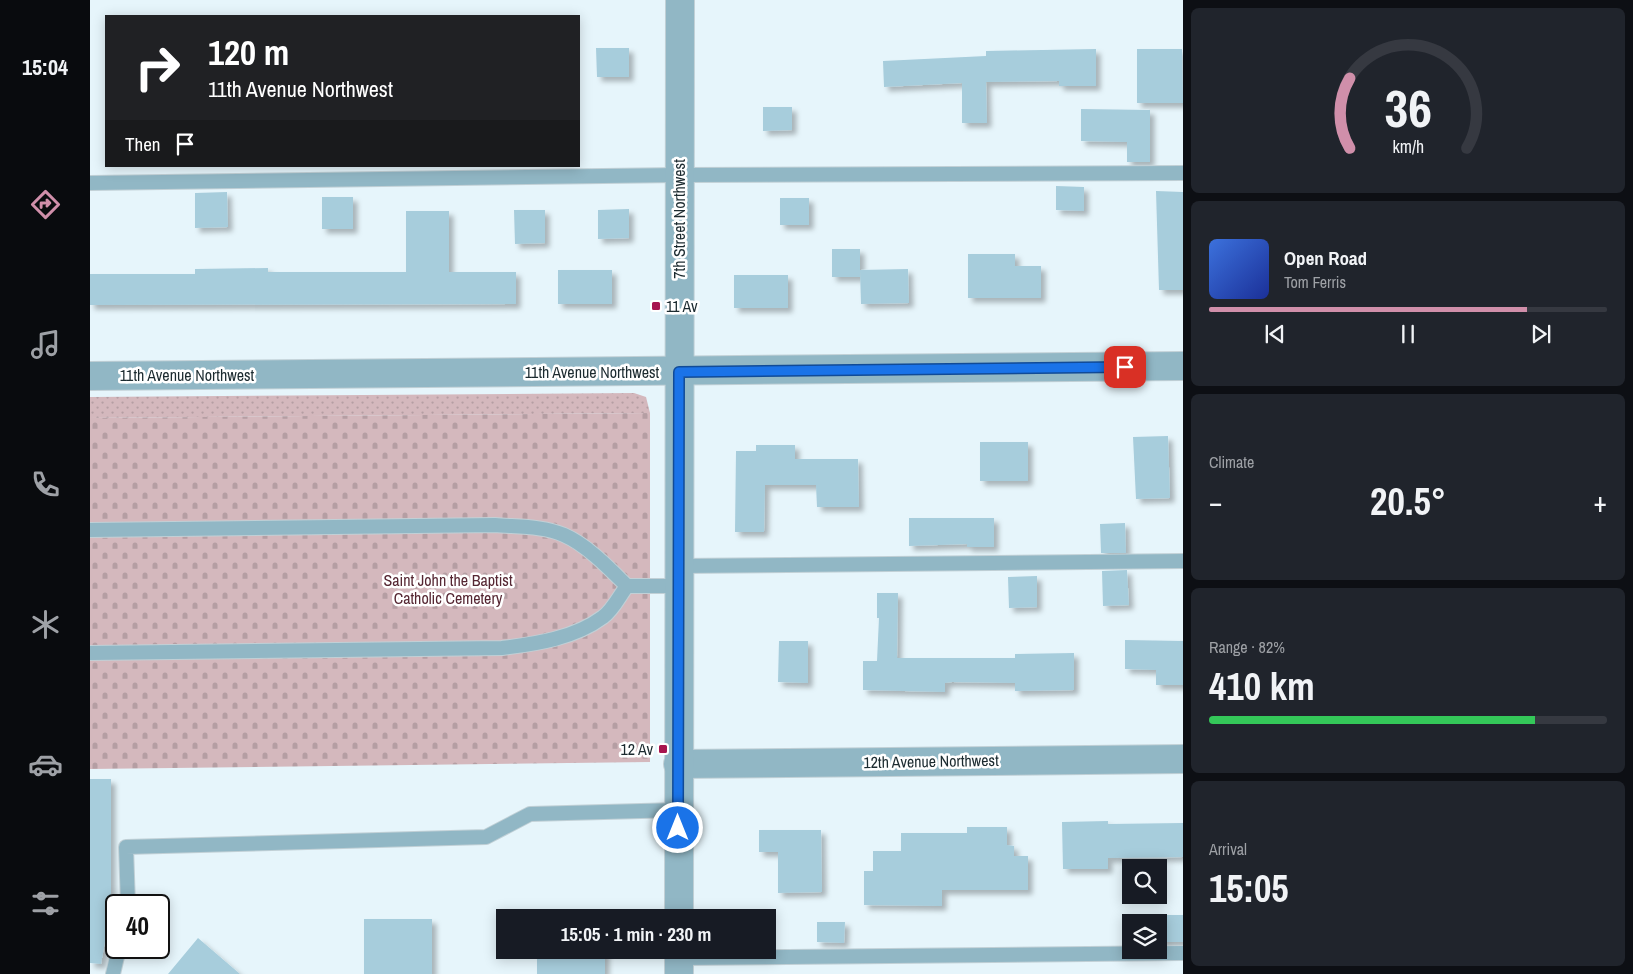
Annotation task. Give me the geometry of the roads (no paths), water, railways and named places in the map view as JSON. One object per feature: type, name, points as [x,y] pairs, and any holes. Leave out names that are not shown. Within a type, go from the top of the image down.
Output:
[{"type":"street","name":"7th Street Northwest","points":[[679,909],[680,0]]},
{"type":"street","name":"11th Avenue Northwest","points":[[90,376],[1183,366]]},
{"type":"street","name":"12th Avenue Northwest","points":[[678,764],[1183,759]]},
{"type":"lane","points":[[90,183],[679,175],[1183,173]]},
{"type":"lane","points":[[90,530],[253,530],[495,525],[532,528],[564,535],[603,561],[627,586]]},
{"type":"lane","points":[[90,653],[502,648],[538,644],[573,632],[604,617],[627,586],[678,576],[1183,561]]},
{"type":"lane","points":[[128,894],[126,848],[486,837],[530,814],[678,810]]},
{"type":"lane","points":[[679,961],[1183,953]]},
{"type":"lane","points":[[113,974],[116,959]]},
{"type":"place","name":"11 Av","points":[[656,306]]},
{"type":"place","name":"12 Av","points":[[663,749]]},
{"type":"park label","name":"Saint John the Baptist Catholic Cemetery","points":[[448,589]]}]
